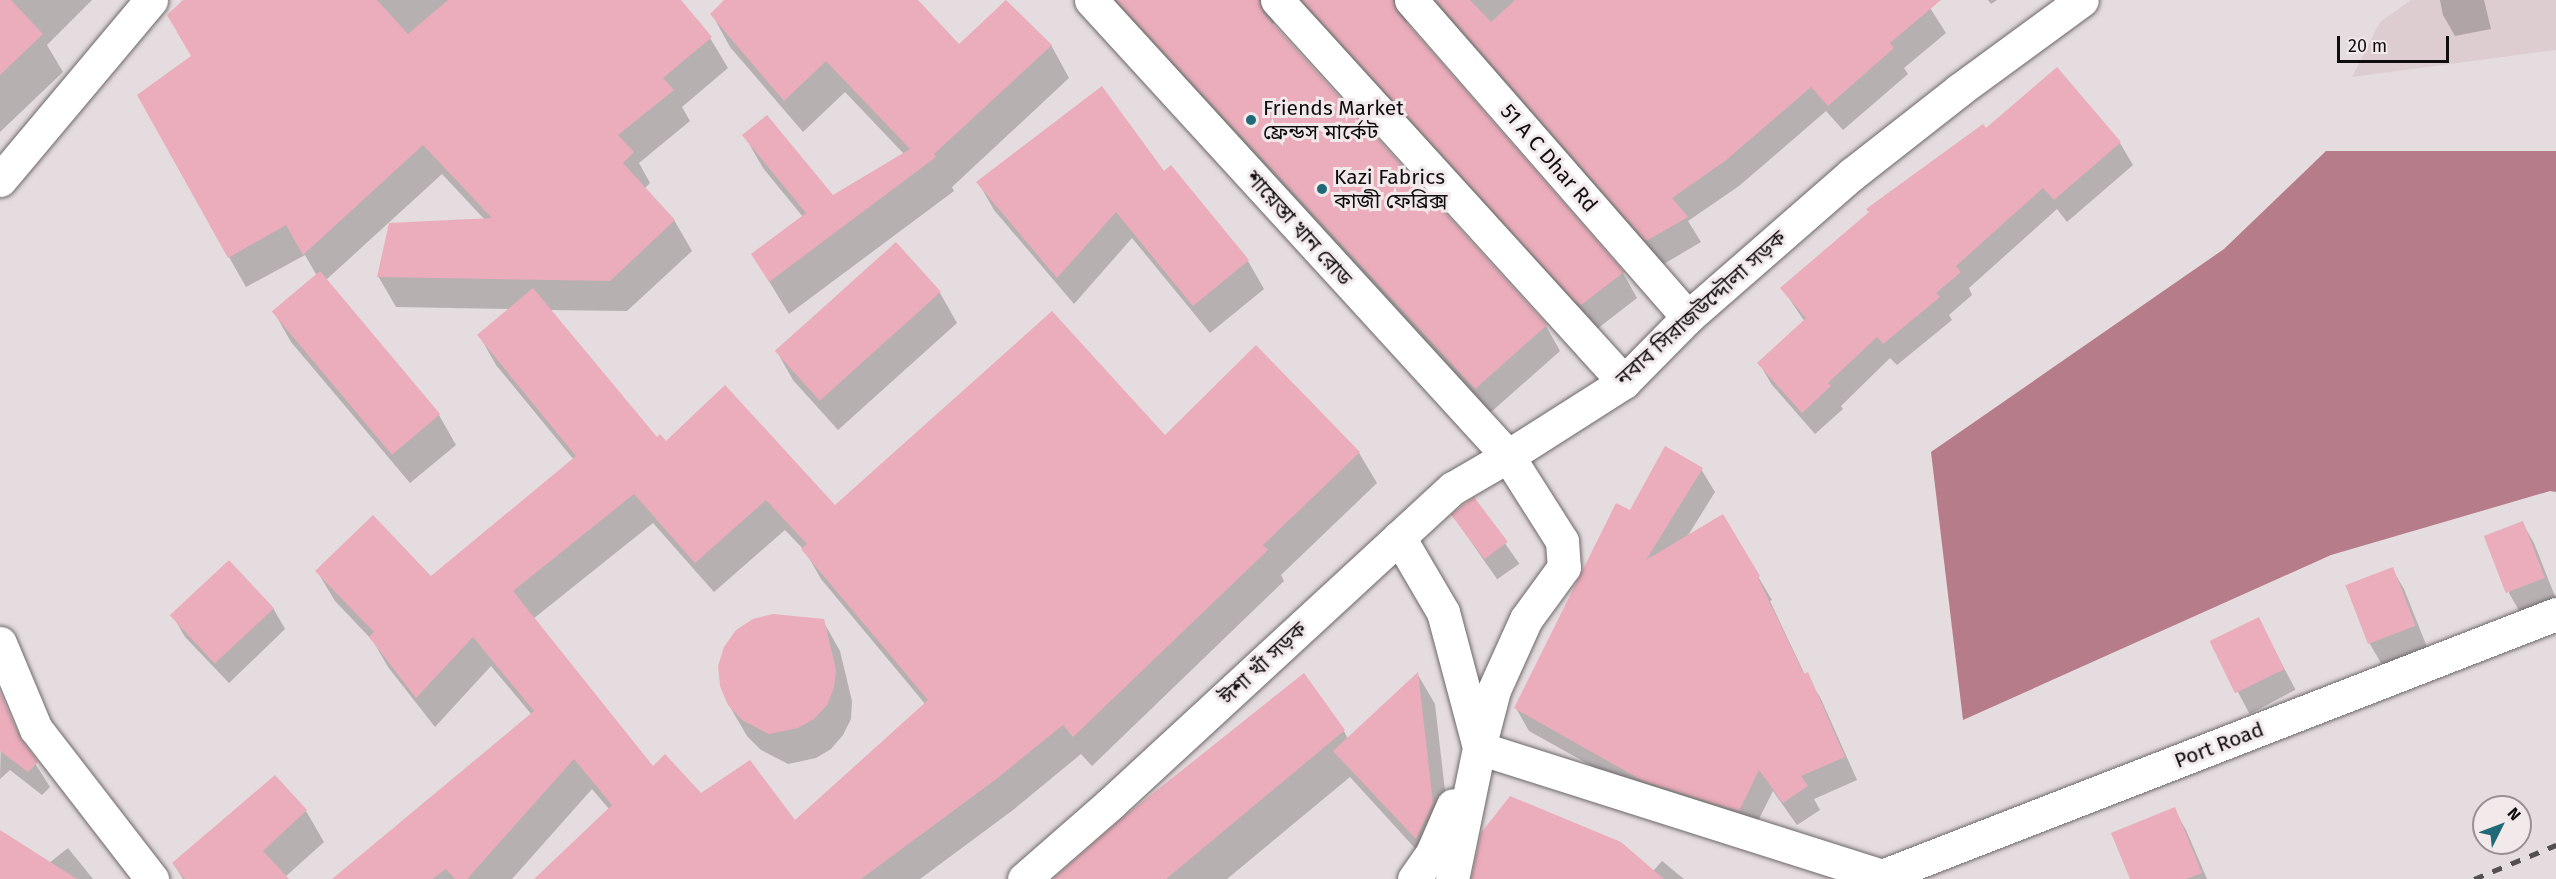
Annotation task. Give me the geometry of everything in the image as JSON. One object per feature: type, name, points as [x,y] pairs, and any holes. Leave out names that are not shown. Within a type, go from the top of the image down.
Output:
[{"type":"street","points":[[0,180],[151,0]]},
{"type":"street","name":"শায়েস্তা খান রোড","points":[[1091,0],[1508,456]]},
{"type":"street","points":[[1277,0],[1624,381]]},
{"type":"street","name":"51 A C Dhar Rd","points":[[1411,0],[1688,317]]},
{"type":"street","name":"নবাব সিরাজউদ্দৌলা সড়ক","points":[[1508,456],[1624,381],[1688,317],[1891,141],[2082,0]]},
{"type":"street","points":[[1452,879],[1479,748],[1494,690],[1526,619],[1563,567],[1562,541],[1508,456]]},
{"type":"street","name":"ঈশা খাঁ সড়ক","points":[[1024,879],[1110,804],[1453,488],[1508,456]]},
{"type":"street","points":[[1399,537],[1443,612],[1479,748],[1432,853],[1414,879]]},
{"type":"street","name":"Port Road","points":[[1479,748],[1882,876],[2556,614]]},
{"type":"street","points":[[0,643],[36,729],[152,879]]},
{"type":"shaded area","points":[[2411,0],[2556,0],[2556,50],[2352,77],[2380,22]]},
{"type":"shaded area","points":[[2326,151],[2556,151],[2556,492],[2550,491],[2331,555],[1963,720],[1931,452],[2224,249]]},
{"type":"building","points":[[0,0],[11,0],[43,34],[0,75]]},
{"type":"building","points":[[183,0],[377,0],[408,34],[448,0],[681,0],[712,37],[663,78],[674,90],[618,135],[634,152],[623,163],[675,220],[610,281],[377,277],[389,223],[492,218],[423,145],[303,255],[286,225],[228,258],[137,95],[191,56],[167,15]]},
{"type":"building","points":[[724,0],[918,0],[959,44],[1006,0],[1052,45],[934,154],[936,157],[769,282],[751,254],[806,213],[742,135],[767,115],[833,195],[910,149],[826,61],[784,101],[710,14]]},
{"type":"building","points":[[1116,0],[1259,0],[1263,13],[1547,325],[1475,389]]},
{"type":"building","points":[[1302,0],[1393,0],[1397,12],[1624,272],[1581,305],[1575,301]]},
{"type":"building","points":[[1436,0],[1470,0],[1491,22],[1515,0],[1941,0],[1890,43],[1894,48],[1828,106],[1811,87],[1725,161],[1672,198],[1688,217],[1646,241]]},
{"type":"building","points":[[2057,67],[2121,142],[2054,200],[2043,188],[1956,266],[1961,272],[1936,293],[1940,297],[1883,344],[1877,337],[1828,383],[1831,386],[1802,413],[1757,363],[1806,318],[1780,288],[1869,212],[1866,209],[1983,124],[1986,128]]},
{"type":"building","points":[[1102,86],[1164,171],[1171,165],[1249,260],[1193,306],[1116,212],[1057,278],[976,182]]},
{"type":"building","points":[[896,242],[941,292],[820,401],[775,351]]},
{"type":"building","points":[[320,271],[440,414],[392,455],[272,311]]},
{"type":"building","points":[[533,288],[657,437],[660,434],[666,441],[725,385],[835,505],[1052,311],[1165,435],[1256,345],[1360,452],[1263,545],[1268,550],[1073,737],[1063,725],[995,780],[861,879],[534,879],[612,805],[574,759],[467,879],[455,879],[446,869],[432,879],[332,879],[534,711],[473,637],[416,698],[369,637],[374,632],[315,571],[373,515],[431,576],[576,456],[477,335]],"holes":[[[634,494],[695,563],[766,500],[807,544],[801,549],[928,700],[795,820],[750,760],[701,793],[665,754],[653,766],[513,591]]]},
{"type":"building","points":[[1665,446],[1703,468],[1646,560],[1723,514],[1760,576],[1758,578],[1804,674],[1808,672],[1845,757],[1801,776],[1808,786],[1783,803],[1759,770],[1739,811],[1643,781],[1514,708],[1616,503],[1630,510]]},
{"type":"building","points":[[1474,497],[1508,542],[1485,559],[1451,514]]},
{"type":"building","points":[[2523,521],[2545,578],[2506,593],[2484,536]]},
{"type":"building","points":[[229,560],[274,608],[215,664],[170,615]]},
{"type":"building","points":[[2393,567],[2416,626],[2368,644],[2345,585]]},
{"type":"building","points":[[773,614],[824,619],[836,670],[834,688],[827,705],[814,719],[798,728],[769,734],[742,720],[728,705],[720,686],[718,666],[724,647],[736,630],[753,619]]},
{"type":"building","points":[[2259,617],[2284,669],[2235,693],[2210,641]]},
{"type":"building","points":[[1418,672],[1433,803],[1416,839],[1333,751]]},
{"type":"building","points":[[1304,673],[1345,730],[1166,879],[1053,879],[1122,818]]},
{"type":"building","points":[[0,692],[19,736],[38,762],[28,772],[0,751]]},
{"type":"building","points":[[275,775],[307,810],[263,851],[289,879],[185,879],[172,863]]},
{"type":"building","points":[[1510,796],[1621,842],[1664,879],[1471,879],[1481,833]]},
{"type":"building","points":[[2175,807],[2202,873],[2186,879],[2130,879],[2111,833]]},
{"type":"building","points":[[0,830],[77,879],[0,879]]},
{"type":"railway","points":[[2474,879],[2556,845]]},
{"type":"place","name":"Friends Market ফ্রেন্ডস মার্কেট","points":[[1251,120]]},
{"type":"place","name":"Kazi Fabrics কাজী ফেব্রিক্স","points":[[1322,189]]}]
